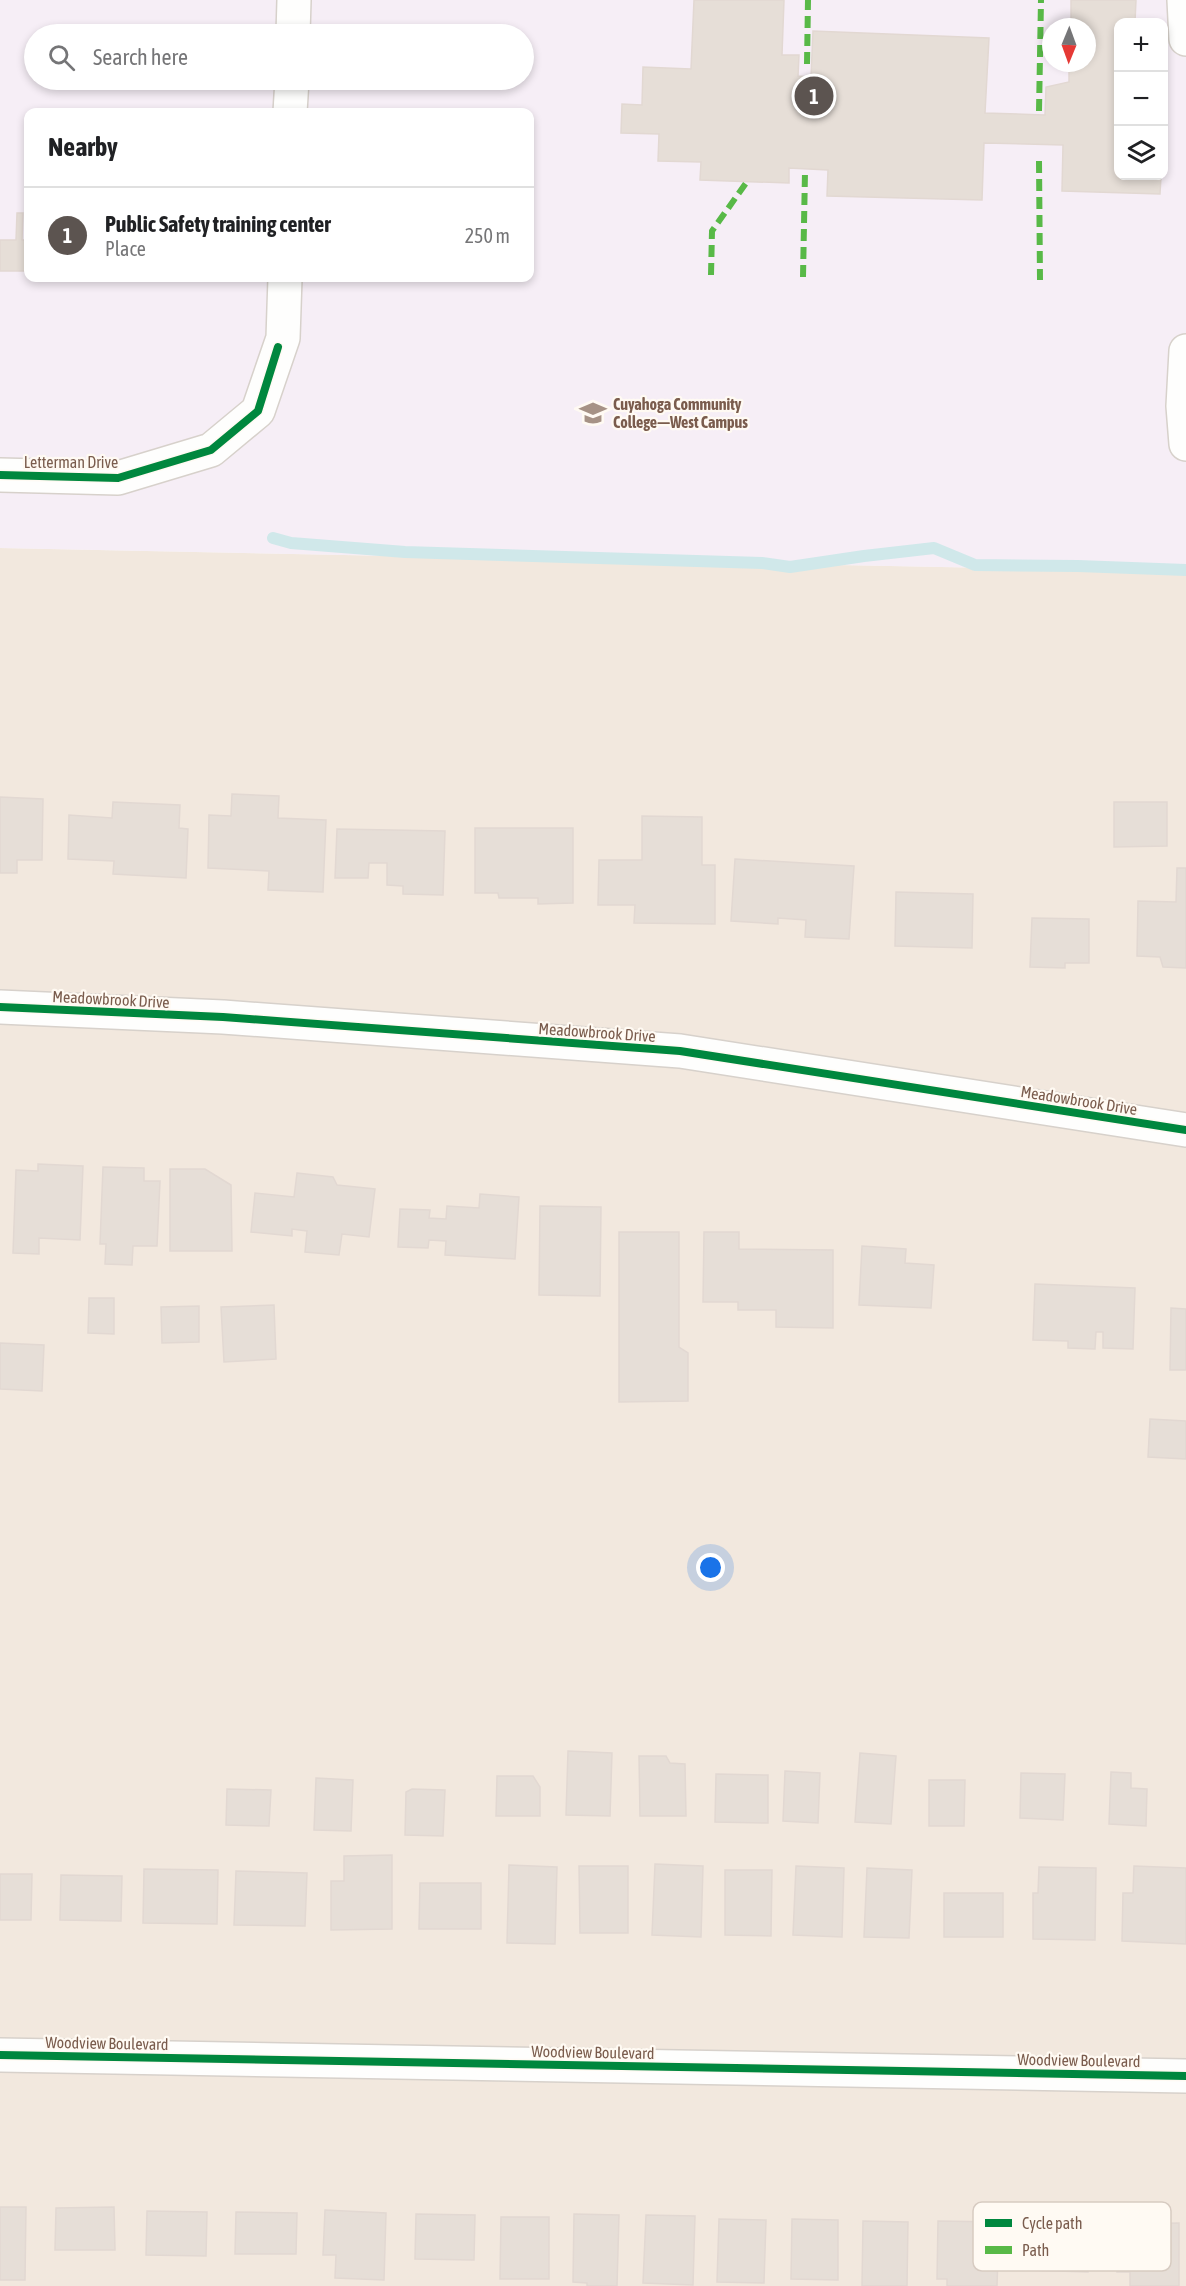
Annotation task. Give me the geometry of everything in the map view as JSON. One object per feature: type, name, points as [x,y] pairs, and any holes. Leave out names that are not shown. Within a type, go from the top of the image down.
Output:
[{"type":"street","points":[[293,24],[294,0]]},
{"type":"street","points":[[1184,0],[1186,39]]},
{"type":"street","points":[[290,108],[291,90]]},
{"type":"street","name":"Letterman Drive","points":[[0,475],[118,478],[211,450],[258,411],[278,347],[283,338],[285,282]]},
{"type":"street","points":[[1186,351],[1183,406],[1186,444]]},
{"type":"street","name":"Meadowbrook Drive","points":[[0,1007],[234,1018],[680,1051],[1186,1130]]},
{"type":"street","name":"Woodview Boulevard","points":[[0,2055],[1186,2076]]},
{"type":"shaded area","name":"Cuyahoga Community College—West Campus","points":[[0,0],[1186,0],[1186,572],[0,548]]},
{"type":"shaded area","points":[[0,548],[1186,572],[1186,2286],[0,2286]]},
{"type":"building","points":[[694,0],[784,0],[782,55],[799,55],[798,76],[811,77],[813,31],[989,38],[985,113],[1045,115],[1046,87],[1069,82],[1069,72],[1096,72],[1096,18],[1071,18],[1071,0],[1136,0],[1135,18],[1114,18],[1114,180],[1161,180],[1160,194],[1062,191],[1063,145],[984,143],[982,200],[827,196],[828,170],[789,168],[789,183],[700,180],[701,162],[658,161],[659,134],[621,133],[622,104],[642,105],[643,67],[691,69]]},
{"type":"building","points":[[17,213],[23,213],[24,271],[0,271],[0,240],[16,240]]},
{"type":"building","points":[[232,794],[279,796],[278,818],[326,820],[323,892],[268,890],[269,871],[208,868],[209,815],[231,816]]},
{"type":"building","points":[[0,797],[43,799],[42,860],[17,860],[17,873],[0,873]]},
{"type":"building","points":[[113,802],[180,805],[179,828],[188,829],[186,878],[113,874],[114,861],[68,859],[69,815],[112,818]]},
{"type":"building","points":[[1114,802],[1167,802],[1167,846],[1114,847]]},
{"type":"building","points":[[642,816],[702,817],[702,865],[715,865],[715,924],[634,923],[635,905],[598,905],[599,860],[642,860]]},
{"type":"building","points":[[475,828],[573,828],[573,903],[538,904],[538,898],[499,898],[498,893],[475,893]]},
{"type":"building","points":[[337,829],[445,831],[443,895],[403,894],[403,886],[387,885],[387,863],[369,863],[368,878],[335,878]]},
{"type":"building","points":[[735,859],[854,866],[849,939],[805,937],[806,920],[778,918],[778,924],[731,921]]},
{"type":"building","points":[[1177,868],[1186,868],[1186,968],[1163,967],[1160,957],[1137,956],[1138,901],[1176,902]]},
{"type":"building","points":[[896,892],[973,894],[972,948],[895,946]]},
{"type":"building","points":[[1032,918],[1089,919],[1089,963],[1065,963],[1065,968],[1030,967]]},
{"type":"building","points":[[38,1164],[83,1166],[80,1240],[39,1238],[39,1254],[13,1253],[16,1170],[38,1171]]},
{"type":"building","points":[[103,1167],[144,1168],[144,1181],[160,1181],[157,1246],[133,1246],[132,1265],[105,1264],[106,1244],[100,1244]]},
{"type":"building","points":[[170,1169],[205,1169],[231,1185],[232,1251],[170,1251]]},
{"type":"building","points":[[297,1173],[333,1177],[337,1185],[375,1189],[369,1237],[342,1234],[339,1255],[305,1252],[307,1231],[292,1229],[292,1236],[251,1232],[255,1193],[294,1197]]},
{"type":"building","points":[[480,1194],[519,1197],[515,1259],[445,1255],[446,1241],[429,1240],[428,1248],[398,1247],[400,1209],[430,1210],[429,1218],[446,1219],[447,1206],[479,1208]]},
{"type":"building","points":[[540,1206],[601,1207],[600,1296],[539,1295]]},
{"type":"building","points":[[619,1232],[679,1232],[679,1347],[688,1353],[688,1401],[619,1402]]},
{"type":"building","points":[[704,1232],[739,1232],[739,1249],[833,1250],[833,1328],[776,1327],[776,1310],[738,1310],[738,1302],[703,1302]]},
{"type":"building","points":[[862,1246],[906,1249],[905,1263],[934,1265],[931,1308],[859,1305]]},
{"type":"building","points":[[1035,1284],[1135,1288],[1133,1349],[1103,1348],[1103,1332],[1096,1332],[1095,1349],[1068,1348],[1068,1341],[1033,1340]]},
{"type":"building","points":[[89,1298],[114,1298],[114,1334],[88,1333]]},
{"type":"building","points":[[274,1305],[276,1359],[224,1362],[221,1307]]},
{"type":"building","points":[[199,1306],[199,1342],[162,1343],[161,1307]]},
{"type":"building","points":[[1171,1308],[1186,1309],[1186,1370],[1170,1370]]},
{"type":"building","points":[[0,1343],[44,1345],[42,1391],[0,1389]]},
{"type":"building","points":[[1150,1419],[1186,1421],[1186,1459],[1148,1457]]},
{"type":"building","points":[[568,1751],[612,1753],[610,1816],[566,1815]]},
{"type":"building","points":[[860,1753],[896,1756],[891,1824],[855,1822]]},
{"type":"building","points":[[639,1756],[666,1756],[670,1763],[685,1764],[686,1816],[640,1816]]},
{"type":"building","points":[[785,1771],[820,1773],[818,1823],[783,1821]]},
{"type":"building","points":[[1111,1772],[1131,1773],[1131,1788],[1147,1789],[1146,1826],[1109,1824]]},
{"type":"building","points":[[1021,1773],[1065,1774],[1063,1820],[1020,1818]]},
{"type":"building","points":[[716,1774],[768,1775],[768,1823],[715,1822]]},
{"type":"building","points":[[497,1776],[533,1776],[540,1787],[540,1816],[496,1816]]},
{"type":"building","points":[[316,1778],[353,1780],[351,1831],[314,1830]]},
{"type":"building","points":[[929,1780],[965,1780],[964,1826],[929,1826]]},
{"type":"building","points":[[227,1789],[271,1790],[269,1826],[226,1825]]},
{"type":"building","points":[[412,1789],[445,1790],[443,1836],[405,1835],[406,1792]]},
{"type":"building","points":[[392,1855],[392,1929],[331,1930],[331,1881],[344,1881],[344,1856]]},
{"type":"building","points":[[655,1864],[703,1866],[701,1937],[652,1935]]},
{"type":"building","points":[[509,1865],[557,1867],[555,1944],[507,1943]]},
{"type":"building","points":[[579,1866],[628,1866],[628,1933],[580,1933]]},
{"type":"building","points":[[796,1866],[844,1868],[842,1937],[793,1935]]},
{"type":"building","points":[[1134,1866],[1186,1868],[1186,1944],[1122,1941],[1123,1893],[1133,1893]]},
{"type":"building","points":[[1039,1867],[1096,1868],[1095,1940],[1033,1939],[1033,1893],[1038,1893]]},
{"type":"building","points":[[867,1868],[912,1870],[909,1938],[864,1937]]},
{"type":"building","points":[[144,1869],[218,1870],[217,1924],[143,1923]]},
{"type":"building","points":[[725,1870],[772,1870],[771,1936],[725,1935]]},
{"type":"building","points":[[236,1871],[307,1873],[305,1926],[234,1925]]},
{"type":"building","points":[[0,1874],[32,1874],[31,1920],[0,1920]]},
{"type":"building","points":[[61,1875],[122,1876],[121,1921],[60,1920]]},
{"type":"building","points":[[420,1883],[481,1883],[481,1929],[419,1929]]},
{"type":"building","points":[[944,1893],[1003,1893],[1003,1937],[944,1937]]},
{"type":"building","points":[[0,2207],[26,2207],[25,2280],[0,2280]]},
{"type":"building","points":[[114,2207],[115,2250],[55,2250],[56,2208]]},
{"type":"building","points":[[325,2210],[386,2213],[384,2280],[335,2278],[336,2255],[323,2255]]},
{"type":"building","points":[[147,2211],[207,2212],[206,2256],[146,2255]]},
{"type":"building","points":[[236,2212],[297,2213],[296,2254],[235,2254]]},
{"type":"building","points":[[416,2214],[475,2215],[474,2260],[415,2259]]},
{"type":"building","points":[[574,2214],[619,2215],[617,2286],[587,2286],[587,2283],[573,2282]]},
{"type":"building","points":[[646,2215],[695,2216],[693,2285],[643,2283]]},
{"type":"building","points":[[501,2217],[549,2217],[549,2279],[500,2279]]},
{"type":"building","points":[[719,2219],[766,2220],[764,2283],[717,2282]]},
{"type":"building","points":[[792,2219],[838,2220],[838,2280],[791,2279]]},
{"type":"building","points":[[863,2221],[908,2222],[907,2286],[862,2286]]},
{"type":"building","points":[[938,2221],[973,2222],[973,2271],[997,2271],[997,2286],[947,2286],[947,2279],[937,2279]]},
{"type":"building","points":[[1171,2223],[1179,2223],[1179,2286],[1130,2286],[1130,2272],[1117,2271],[1171,2271]]},
{"type":"waterway","points":[[273,538],[291,543],[405,552],[762,563],[790,567],[934,548],[975,565],[1186,570]]},
{"type":"marked path","points":[[807,64],[808,0]]},
{"type":"marked path","points":[[1039,111],[1041,0]]},
{"type":"marked path","points":[[1039,161],[1040,280]]},
{"type":"marked path","points":[[803,277],[805,172]]},
{"type":"marked path","points":[[711,275],[712,231],[746,183]]},
{"type":"cycle path","points":[[0,475],[118,478],[211,450],[258,411],[278,347]]},
{"type":"cycle path","points":[[0,1007],[223,1017],[680,1051],[1186,1130]]},
{"type":"cycle path","points":[[0,2055],[1186,2076]]},
{"type":"place","name":"Public Safety training center","points":[[814,96]]},
{"type":"place","name":"Cuyahoga Community College—West Campus","points":[[593,413]]}]
